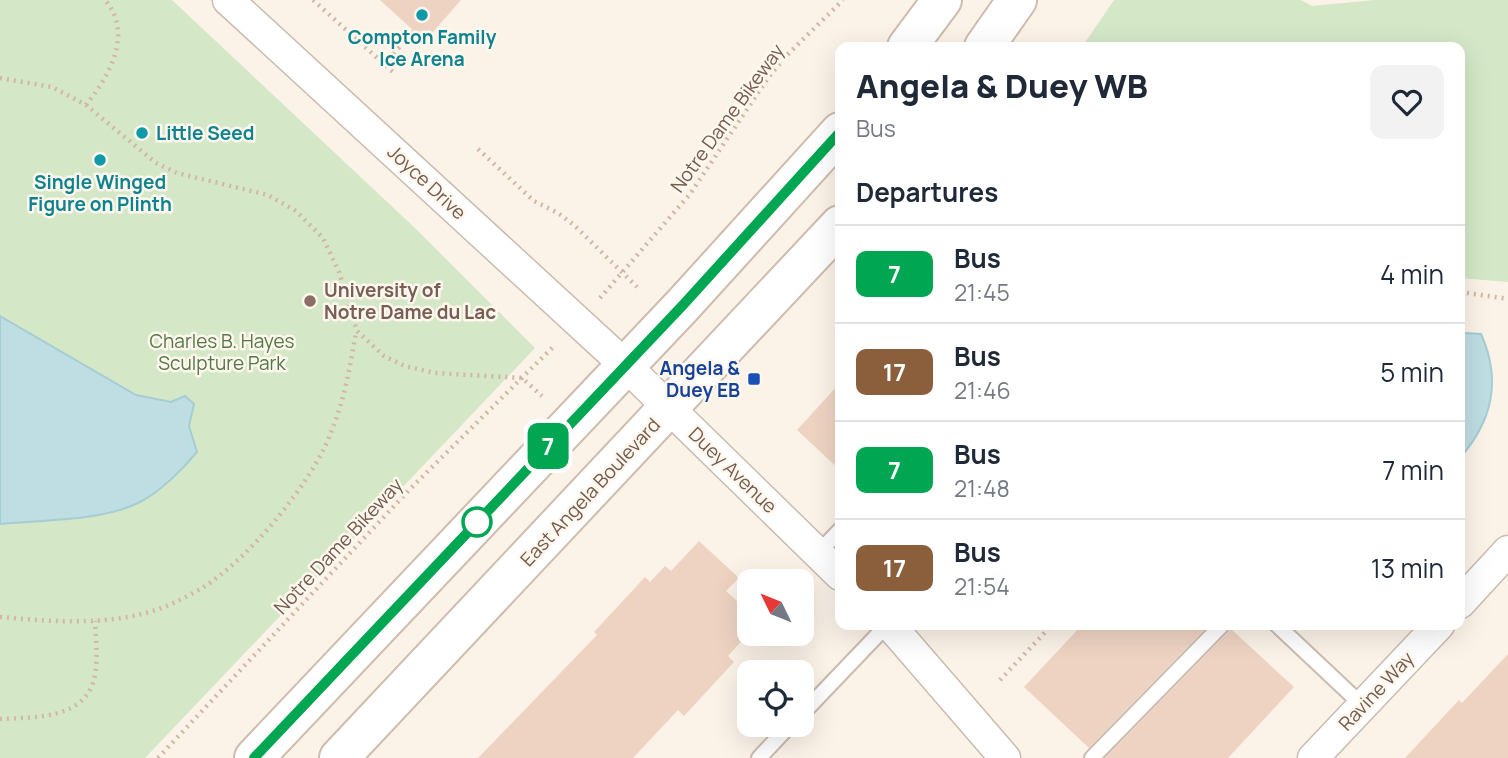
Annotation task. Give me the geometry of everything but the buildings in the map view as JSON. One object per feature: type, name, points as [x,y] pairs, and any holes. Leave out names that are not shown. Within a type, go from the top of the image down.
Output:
[{"type":"main road","points":[[911,42],[942,0]]},
{"type":"main road","points":[[988,42],[1017,0]]},
{"type":"main road","points":[[254,758],[683,305],[835,138]]},
{"type":"main road","name":"East Angela Boulevard","points":[[339,758],[835,230]]},
{"type":"street","name":"Joyce Drive","points":[[228,0],[625,365]]},
{"type":"street","name":"Duey Avenue","points":[[625,365],[835,570]]},
{"type":"street","points":[[1465,598],[1508,551]]},
{"type":"street","points":[[892,630],[1005,758]]},
{"type":"street","name":"Ravine Way","points":[[1313,758],[1434,630]]},
{"type":"lane","points":[[818,553],[835,535]]},
{"type":"lane","points":[[814,702],[883,630]]},
{"type":"lane","points":[[1092,758],[1217,630]]},
{"type":"lane","points":[[1282,630],[1363,706]]},
{"type":"lane","points":[[759,758],[779,737]]},
{"type":"path","points":[[86,105],[102,85],[113,63],[117,46],[117,23],[105,0]]},
{"type":"path","points":[[313,0],[395,74]]},
{"type":"path","name":"Notre Dame Bikeway","points":[[610,287],[690,194],[785,57],[843,0]]},
{"type":"path","points":[[384,64],[414,31]]},
{"type":"path","points":[[0,78],[52,88],[86,105],[156,163],[177,173],[268,195],[296,211],[323,238],[339,272],[356,331],[342,400],[330,437],[309,477],[251,546],[204,587],[176,603],[139,615],[95,621],[0,617]]},
{"type":"path","points":[[478,149],[534,201],[558,212],[574,225],[637,287]]},
{"type":"path","points":[[1465,293],[1508,299]]},
{"type":"path","points":[[356,331],[384,356],[405,366],[435,373],[522,378],[542,396]]},
{"type":"path","name":"Notre Dame Bikeway","points":[[158,758],[411,488],[544,357]]},
{"type":"path","points":[[0,719],[53,715],[78,704],[89,692],[95,678],[95,621]]},
{"type":"path","points":[[1000,680],[1047,630]]},
{"type":"green space","name":"Charles B. Hayes Sculpture Park","points":[[0,0],[172,0],[416,229],[535,348],[145,758],[0,758]]},
{"type":"green space","points":[[1114,0],[1301,0],[1312,6],[1375,0],[1508,0],[1508,282],[1465,278],[1465,42],[1085,42]]},
{"type":"water","points":[[0,316],[136,395],[171,402],[185,396],[194,404],[189,426],[197,452],[178,473],[155,492],[125,508],[72,519],[0,524]]},
{"type":"water","points":[[1465,333],[1481,334],[1491,368],[1492,384],[1486,415],[1465,452]]},
{"type":"bus line","name":"7","points":[[254,758],[683,305],[835,138]]},
{"type":"place","name":"Compton Family Ice Arena","points":[[422,15]]},
{"type":"place","name":"Little Seed","points":[[142,133]]},
{"type":"place","name":"Single Winged Figure on Plinth","points":[[100,160]]},
{"type":"place","name":"University of Notre Dame du Lac","points":[[310,301]]},
{"type":"place","name":"Angela & Duey EB","points":[[754,379]]}]
